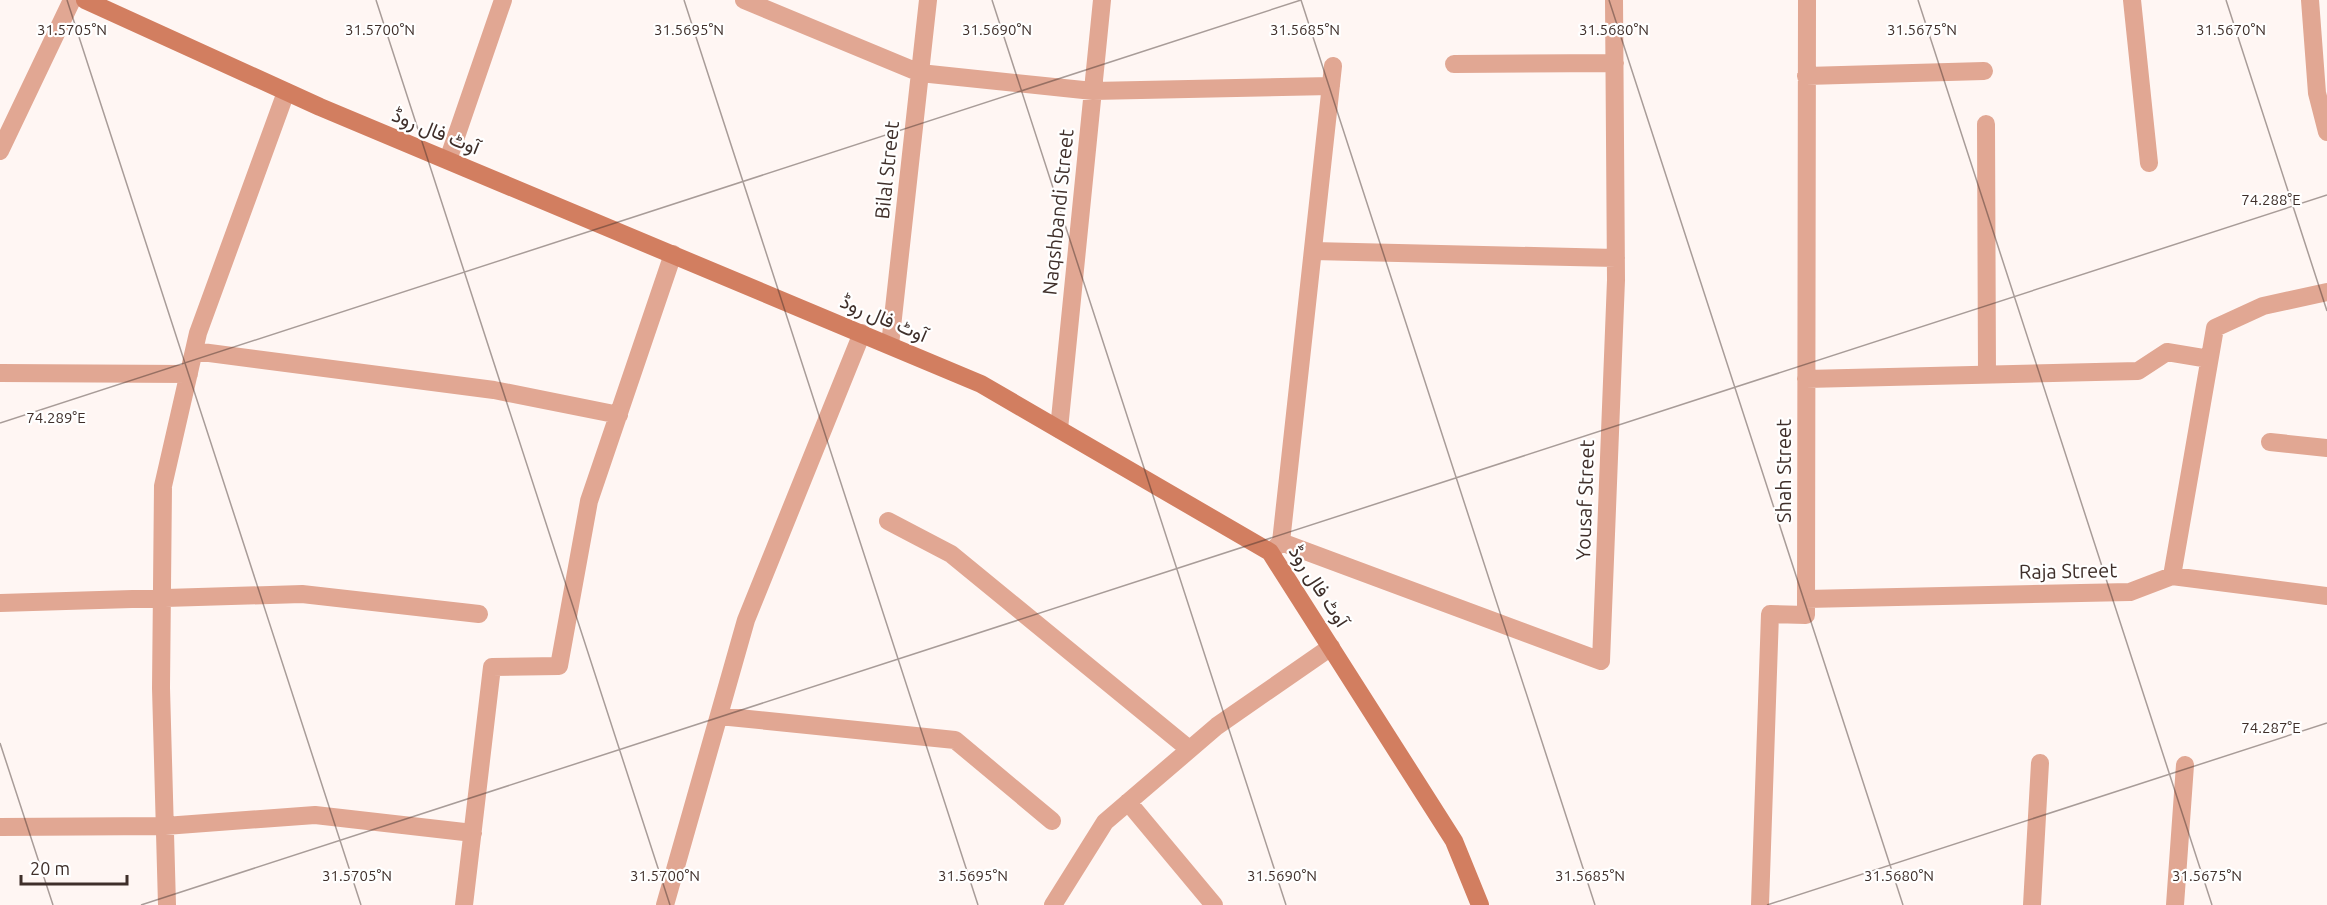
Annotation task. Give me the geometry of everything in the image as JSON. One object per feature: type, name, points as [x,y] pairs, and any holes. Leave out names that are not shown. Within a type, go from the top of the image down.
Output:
[{"type":"main road","name":"آوٹ فال روڈ","points":[[85,0],[286,92],[981,384],[1276,547],[1331,647],[1454,841],[1480,905]]},
{"type":"street","points":[[0,151],[72,0]]},
{"type":"street","points":[[448,160],[503,0]]},
{"type":"street","points":[[744,0],[920,73],[1093,91],[1331,86]]},
{"type":"street","name":"Bilal Street","points":[[891,345],[928,0]]},
{"type":"street","name":"Naqshbandi Street","points":[[1059,429],[1102,0]]},
{"type":"street","name":"Yousaf Street","points":[[1276,547],[1601,661],[1616,258],[1614,0]]},
{"type":"street","name":"Shah Street","points":[[1806,599],[1807,0]]},
{"type":"street","points":[[2132,0],[2149,163]]},
{"type":"street","points":[[2310,0],[2317,93],[2327,132]]},
{"type":"street","points":[[1454,64],[1615,63]]},
{"type":"street","points":[[1276,547],[1313,251],[1333,66]]},
{"type":"street","points":[[1806,76],[1984,71]]},
{"type":"street","points":[[167,905],[161,688],[163,486],[198,333],[286,92]]},
{"type":"street","points":[[1986,124],[1987,375]]},
{"type":"street","points":[[1313,251],[1616,258]]},
{"type":"street","points":[[464,905],[492,667],[559,666],[589,501],[673,254]]},
{"type":"street","points":[[2172,576],[2215,328],[2263,306],[2327,292]]},
{"type":"street","points":[[665,905],[747,620],[862,333]]},
{"type":"street","points":[[194,351],[494,390],[619,415]]},
{"type":"street","points":[[1806,379],[2138,371],[2167,352],[2209,359]]},
{"type":"street","points":[[0,373],[189,374]]},
{"type":"street","points":[[2270,442],[2327,448]]},
{"type":"street","points":[[888,521],[951,554],[1189,749]]},
{"type":"street","name":"Raja Street","points":[[1806,599],[2130,592],[2172,576],[2327,596]]},
{"type":"street","points":[[0,603],[302,594],[479,614]]},
{"type":"street","points":[[1761,905],[1770,614],[1806,615],[1806,599]]},
{"type":"street","points":[[1053,905],[1105,822],[1217,726],[1331,647]]},
{"type":"street","points":[[719,716],[955,740],[1052,821]]},
{"type":"street","points":[[2032,905],[2040,763]]},
{"type":"street","points":[[2175,905],[2185,765]]},
{"type":"street","points":[[1128,802],[1214,905]]},
{"type":"street","points":[[0,828],[165,826],[315,815],[473,833]]}]
